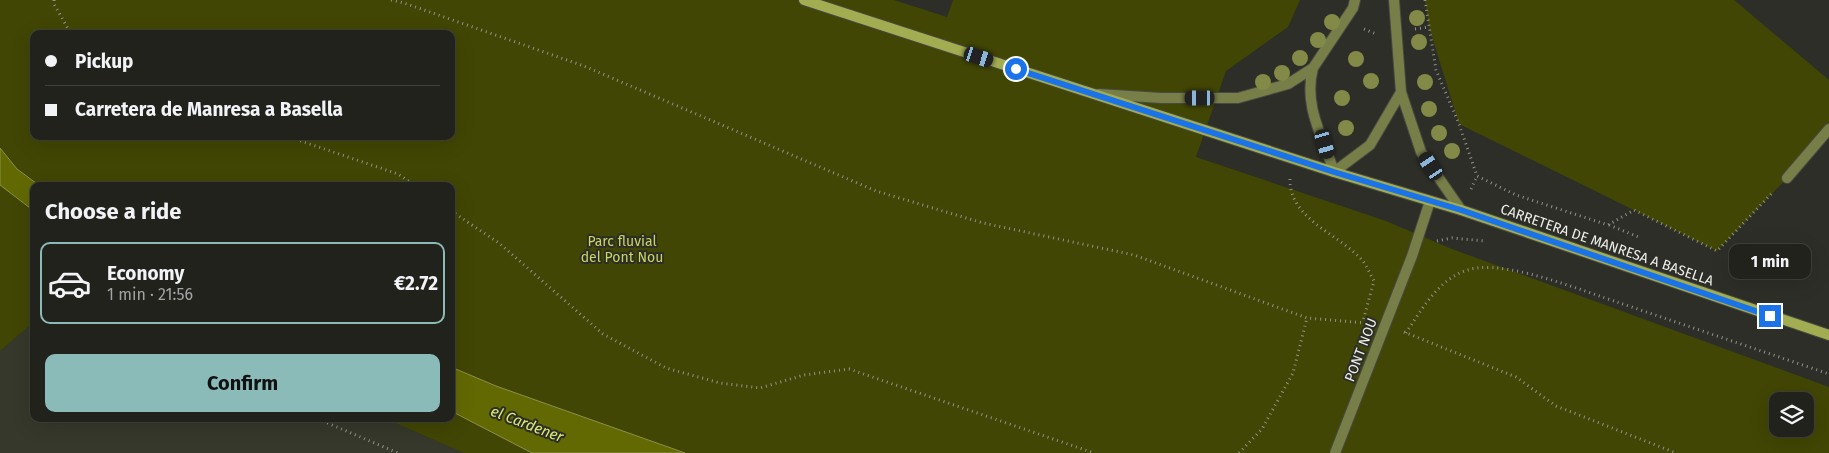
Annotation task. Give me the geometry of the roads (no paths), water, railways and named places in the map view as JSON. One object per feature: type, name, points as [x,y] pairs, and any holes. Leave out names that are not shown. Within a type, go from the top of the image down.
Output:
[{"type":"main road","name":"CARRETERA DE MANRESA A BASELLA","points":[[804,0],[1296,160],[1461,210],[1829,335]]},
{"type":"street","points":[[1355,0],[1353,8],[1313,68],[1309,85],[1314,121],[1325,144],[1334,172],[1370,145],[1401,92]]},
{"type":"street","points":[[1394,0],[1401,92],[1421,152],[1461,210]]},
{"type":"street","points":[[1091,93],[1161,98],[1238,98],[1288,84],[1313,68]]},
{"type":"street","points":[[1787,178],[1829,129]]},
{"type":"street","name":"PONT NOU","points":[[1335,453],[1412,256],[1430,201]]},
{"type":"water","points":[[0,148],[17,169],[35,182],[30,182],[30,208],[0,185]]},
{"type":"water","name":"el Cardener","points":[[455,369],[496,386],[685,453],[532,453],[455,413]]},
{"type":"park label","name":"Parc fluvial del Pont Nou","points":[[622,250]]}]
